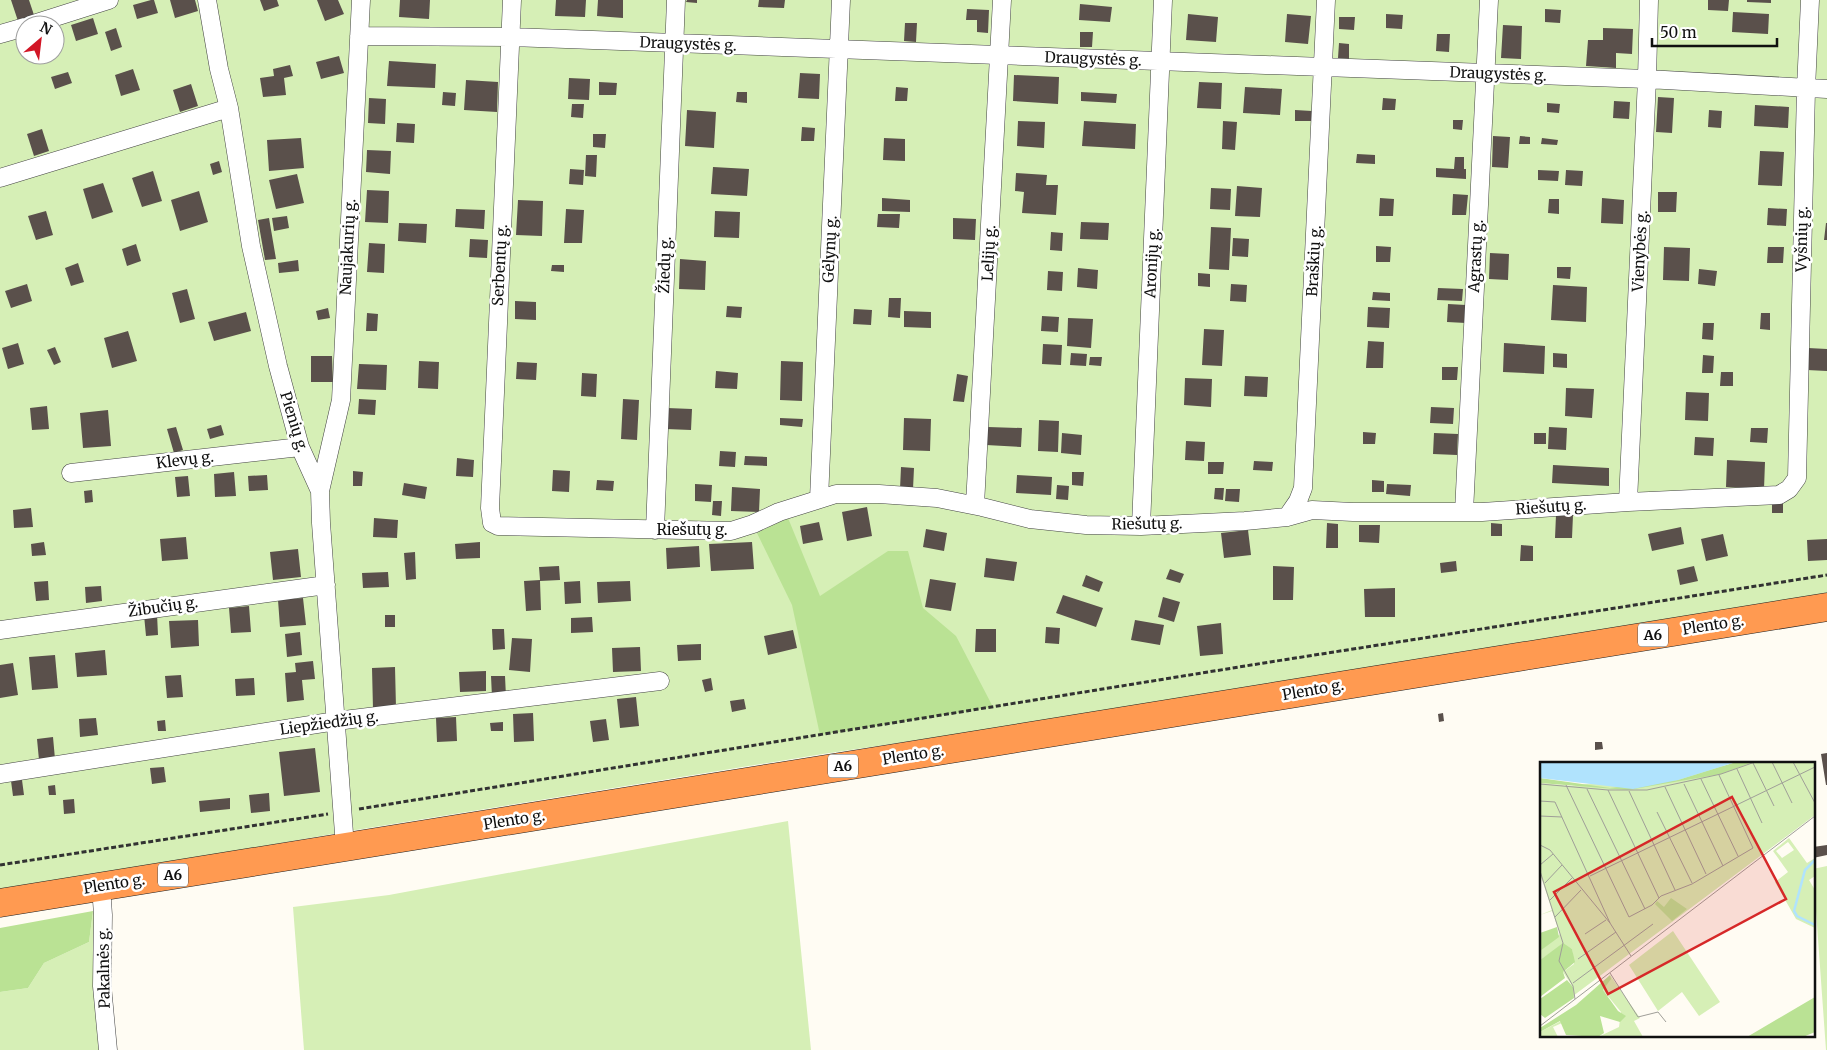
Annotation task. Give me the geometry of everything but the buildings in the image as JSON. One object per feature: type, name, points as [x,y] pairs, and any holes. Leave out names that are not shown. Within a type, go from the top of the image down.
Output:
[{"type":"highway","name":"Plento g.","points":[[0,903],[1827,607]]},
{"type":"street","points":[[62,15],[109,0]]},
{"type":"street","name":"Pienių g.","points":[[207,0],[219,69],[229,108],[251,246],[278,366],[300,447],[320,492],[346,847]]},
{"type":"street","name":"Naujakurių g.","points":[[320,492],[341,400],[361,0]]},
{"type":"street","name":"Serbentų g.","points":[[498,526],[492,523],[490,508],[512,0]]},
{"type":"street","name":"Žiedų g.","points":[[655,530],[676,0]]},
{"type":"street","name":"Gėlynų g.","points":[[819,499],[841,0]]},
{"type":"street","name":"Lelijų g.","points":[[975,506],[1002,0]]},
{"type":"street","name":"Aronijų g.","points":[[1141,526],[1162,61],[1163,0]]},
{"type":"street","name":"Braškių g.","points":[[1287,517],[1298,501],[1303,488],[1326,0]]},
{"type":"street","name":"Agrastų g.","points":[[1464,512],[1489,0]]},
{"type":"street","name":"Vienybės g.","points":[[1628,502],[1649,0]]},
{"type":"street","name":"Vyšnių g.","points":[[1797,478],[1806,89],[1810,0]]},
{"type":"street","points":[[0,34],[15,30]]},
{"type":"street","name":"Draugystės g.","points":[[359,36],[511,37],[1647,79],[1827,89]]},
{"type":"street","points":[[0,178],[229,108]]},
{"type":"street","name":"Klevų g.","points":[[70,473],[300,447]]},
{"type":"street","name":"Riešutų g.","points":[[498,526],[731,531],[753,524],[779,512],[836,494],[879,494],[936,498],[1030,519],[1086,525],[1141,526],[1245,521],[1287,517],[1312,510],[1464,512],[1779,495],[1789,489],[1797,478]]},
{"type":"street","name":"Žibučių g.","points":[[0,630],[326,585]]},
{"type":"street","name":"Liepžiedžių g.","points":[[0,774],[336,721],[660,681]]},
{"type":"street","name":"Pakalnės g.","points":[[101,886],[103,915],[102,986],[108,1050]]},
{"type":"path","points":[[0,865],[1827,575]]},
{"type":"green space","points":[[0,0],[1827,0],[1827,594],[344,832],[0,891]]},
{"type":"green space","points":[[788,518],[820,596],[888,551],[908,551],[923,608],[956,636],[993,707],[820,735],[792,605],[757,533]]},
{"type":"green space","points":[[788,821],[811,1050],[304,1050],[293,907],[389,895]]},
{"type":"green space","points":[[1827,866],[1827,1050],[1814,883],[1814,869]]},
{"type":"green space","points":[[93,911],[103,915],[109,1050],[0,1050],[0,992],[28,988],[44,963],[89,942]]},
{"type":"green space","points":[[93,911],[89,942],[44,963],[28,988],[0,992],[0,928]]}]
